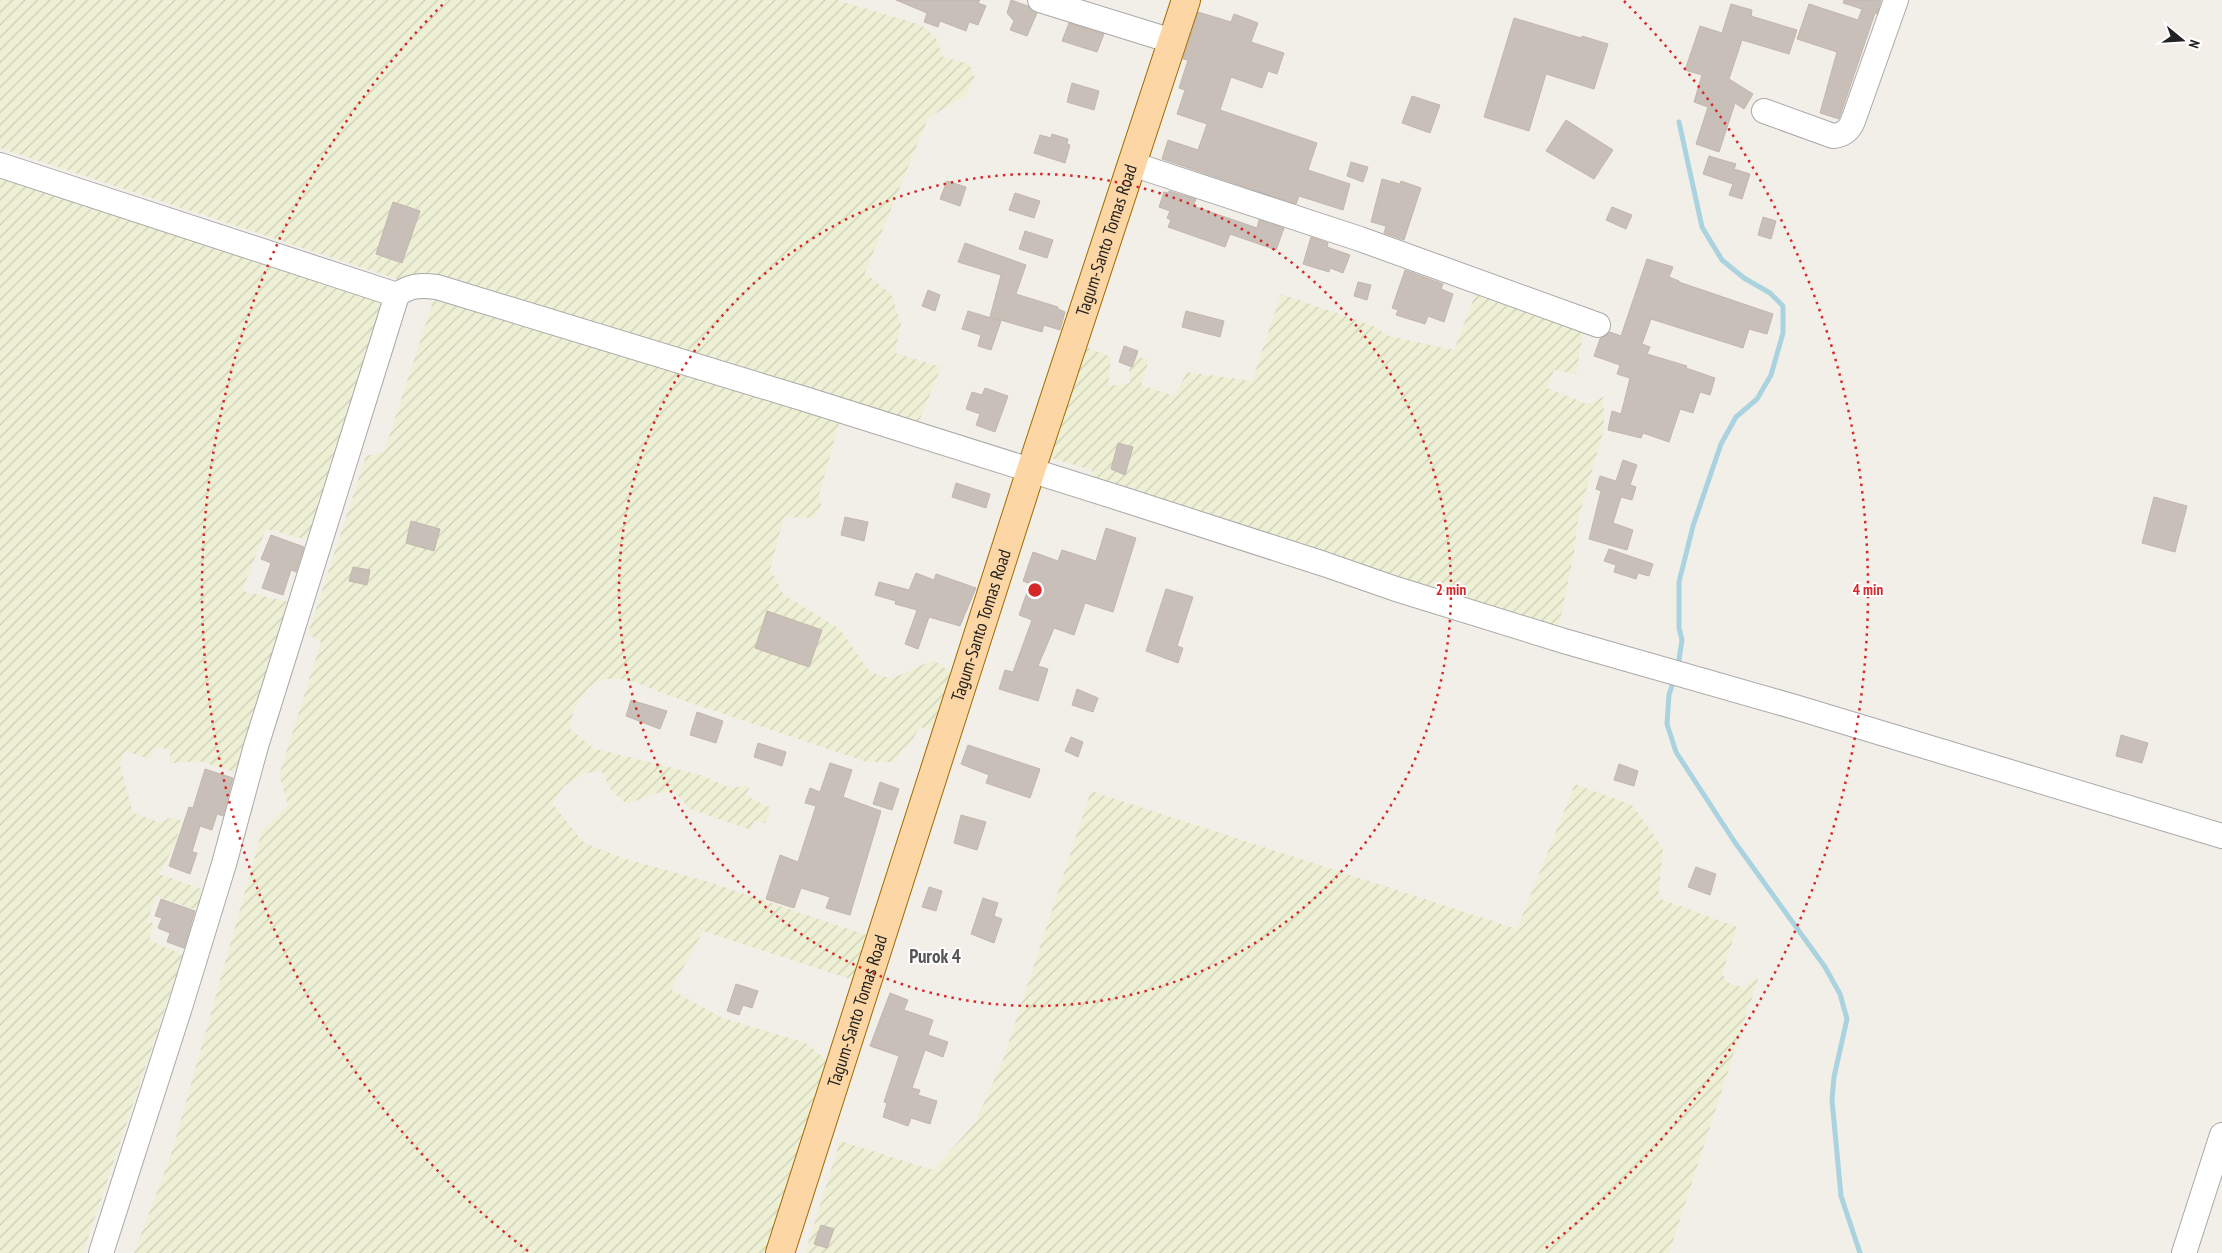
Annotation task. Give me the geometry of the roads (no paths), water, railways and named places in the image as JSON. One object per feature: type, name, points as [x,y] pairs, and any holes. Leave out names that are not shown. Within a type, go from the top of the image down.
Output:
[{"type":"main road","name":"Tagum-Santo Tomas Road","points":[[780,1253],[1031,470],[1186,0]]},
{"type":"street","points":[[1040,0],[1172,41]]},
{"type":"street","points":[[1764,112],[1833,136],[1846,132],[1853,121],[1896,0]]},
{"type":"street","points":[[1132,164],[1351,236],[1598,325]]},
{"type":"street","points":[[0,165],[397,295]]},
{"type":"street","points":[[101,1253],[181,1004],[224,864],[256,746],[397,295],[406,288],[420,285],[437,287],[1031,470],[1315,561],[1396,589],[2222,836]]},
{"type":"street","points":[[2184,1253],[2222,1135]]},
{"type":"waterway","points":[[1678,666],[1682,640],[1679,628],[1679,582],[1693,526],[1721,444],[1736,417],[1757,399],[1771,375],[1783,333],[1783,306],[1770,293],[1744,278],[1722,260],[1702,227],[1679,122]]},
{"type":"waterway","points":[[1674,679],[1669,695],[1667,724],[1676,752],[1734,841],[1825,967],[1840,994],[1847,1019],[1834,1077],[1832,1100],[1841,1196],[1860,1253]]},
{"type":"district","name":"Purok 4","points":[[935,956]]}]
